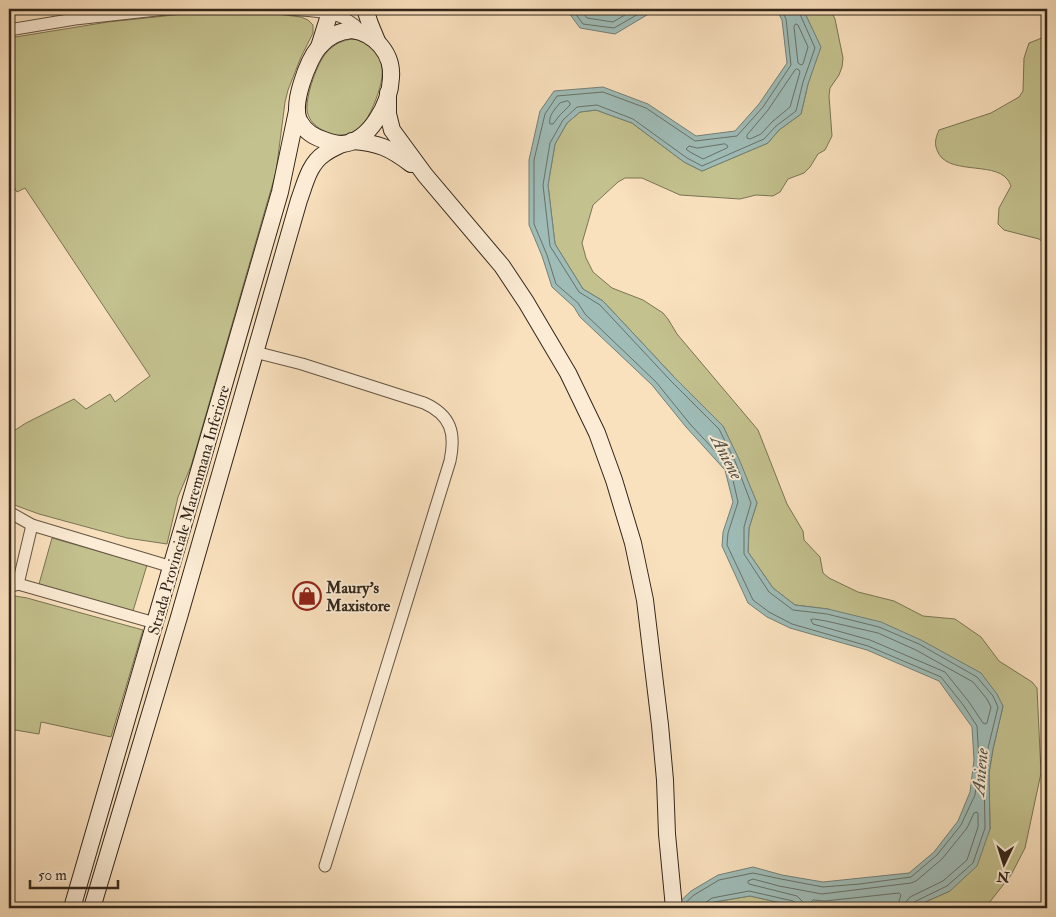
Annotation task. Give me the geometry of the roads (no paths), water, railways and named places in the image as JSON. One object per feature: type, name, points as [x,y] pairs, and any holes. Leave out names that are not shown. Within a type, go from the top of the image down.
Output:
[{"type":"main road","points":[[347,143],[370,129],[380,113],[388,93],[391,78],[390,66],[385,53],[377,41],[365,9]]},
{"type":"main road","points":[[330,11],[319,47],[304,77],[299,95],[298,118],[313,135],[330,142],[366,142],[386,147],[425,175]]},
{"type":"main road","points":[[319,47],[334,34],[342,31],[361,31],[377,41]]},
{"type":"main road","points":[[388,93],[388,114],[392,130],[425,175],[502,266],[526,302],[568,373],[597,433],[614,480],[633,543],[645,600],[660,725],[674,908]]},
{"type":"main road","name":"Strada Provinciale Maremmana Inferiore","points":[[72,908],[280,192],[297,111]]},
{"type":"main road","name":"Strada Provinciale Maremmana Inferiore","points":[[92,908],[179,617],[299,200],[313,165],[323,154],[347,143]]},
{"type":"street","points":[[9,30],[76,19],[166,9]]},
{"type":"street","points":[[288,9],[330,11],[346,18],[361,31]]},
{"type":"street","points":[[255,352],[302,364],[424,403],[436,409],[446,418],[453,437],[450,461],[325,866]]},
{"type":"street","points":[[9,512],[32,524],[172,567]]},
{"type":"street","points":[[32,524],[13,585],[155,623]]},
{"type":"water","points":[[566,9],[657,9],[615,34],[580,28]]},
{"type":"water","name":"Aniene","points":[[776,9],[803,9],[821,47],[808,84],[801,114],[779,130],[768,143],[702,171],[684,162],[632,123],[596,110],[580,112],[567,123],[555,144],[548,185],[555,244],[583,289],[603,301],[723,426],[757,503],[749,528],[748,552],[773,588],[795,605],[828,609],[881,622],[921,640],[981,673],[997,694],[1003,706],[989,773],[990,829],[977,866],[950,891],[908,908],[804,908],[750,896],[714,902],[707,908],[673,908],[691,891],[718,875],[753,867],[782,875],[823,882],[909,873],[934,852],[958,821],[970,792],[974,760],[972,727],[939,681],[867,650],[790,628],[767,617],[748,603],[722,546],[723,532],[733,502],[725,470],[686,427],[652,385],[580,317],[574,307],[552,287],[529,225],[529,160],[540,111],[554,91],[603,87],[648,104],[696,136],[735,131],[759,104],[787,63],[782,20]]},
{"type":"place","name":"Maury's Maxistore","points":[[307,596]]}]
